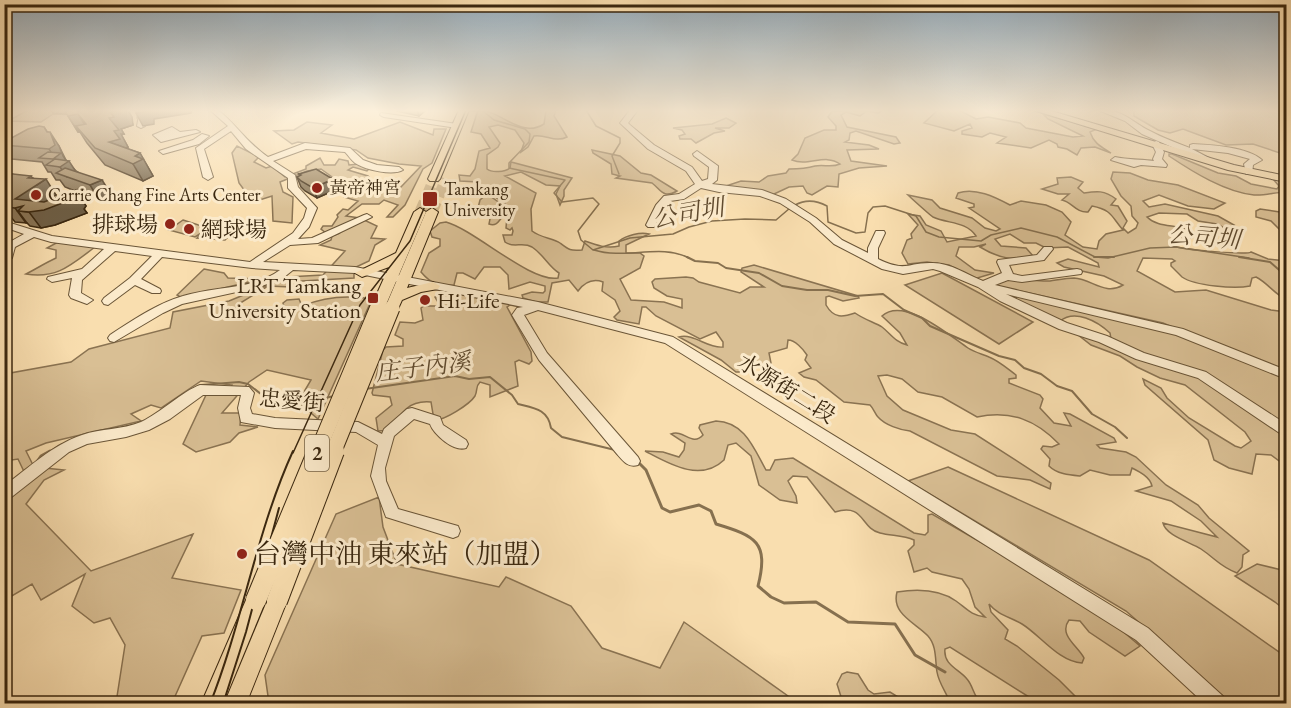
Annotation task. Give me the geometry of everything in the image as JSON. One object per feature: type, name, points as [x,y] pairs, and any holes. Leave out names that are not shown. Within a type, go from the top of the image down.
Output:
[{"type":"main road","points":[[452,143],[440,179],[455,143]]},
{"type":"main road","points":[[1153,143],[1210,162],[1249,172],[1287,178]]},
{"type":"main road","name":"2","points":[[212,704],[267,600],[318,489],[391,294],[426,212]]},
{"type":"main road","points":[[362,273],[407,257],[423,279],[433,286]]},
{"type":"main road","points":[[362,273],[391,294],[433,286]]},
{"type":"main road","name":"2","points":[[235,704],[267,600]]},
{"type":"street","points":[[163,152],[193,143]]},
{"type":"street","points":[[207,143],[200,148],[208,177]]},
{"type":"street","points":[[244,143],[292,177],[293,188],[312,208],[311,218],[302,231],[252,265]]},
{"type":"street","points":[[646,143],[689,169],[699,183],[762,193],[792,206],[838,242],[896,271],[903,272],[933,266],[943,268],[1063,326],[1103,339],[1140,356],[1202,375],[1287,435]]},
{"type":"street","points":[[1183,143],[1256,157],[1258,160],[1248,165],[1249,172]]},
{"type":"street","points":[[1115,160],[1134,164],[1140,162],[1163,165],[1157,159],[1160,152],[1156,144]]},
{"type":"street","points":[[1186,144],[1210,162]]},
{"type":"street","points":[[268,160],[312,146],[347,150],[352,152],[359,162],[387,170],[399,170]]},
{"type":"street","points":[[697,154],[714,166],[712,171],[714,176],[707,184]]},
{"type":"street","points":[[651,225],[667,198],[681,197],[699,185],[729,184],[733,179]]},
{"type":"street","points":[[288,242],[314,242],[367,217]]},
{"type":"street","points":[[4,224],[51,239],[160,254],[252,265],[324,268],[362,273]]},
{"type":"street","points":[[4,270],[10,246],[33,233]]},
{"type":"street","points":[[873,258],[873,248],[880,233]]},
{"type":"street","points":[[87,300],[75,295],[77,279],[113,247]]},
{"type":"street","points":[[1006,276],[1008,274],[1002,262],[1040,258],[1048,249]]},
{"type":"street","points":[[108,301],[134,280],[139,272],[160,254]]},
{"type":"street","points":[[114,338],[149,316],[187,298],[275,279],[289,268]]},
{"type":"street","points":[[52,279],[83,272]]},
{"type":"street","points":[[982,285],[1006,276],[1022,279],[1077,272]]},
{"type":"street","points":[[134,280],[156,291]]},
{"type":"street","points":[[982,285],[1179,332],[1287,375]]},
{"type":"street","name":"水源街二段","points":[[433,286],[538,306],[669,340],[681,346],[952,518],[1142,634],[1220,704]]},
{"type":"street","points":[[538,306],[521,311],[518,315],[530,340],[552,370],[572,389],[621,451],[633,461]]},
{"type":"street","name":"忠愛街","points":[[4,495],[64,448],[85,439],[126,432],[144,426],[165,415],[200,390],[245,390],[249,393],[244,408],[246,417],[274,423],[358,427],[385,443]]},
{"type":"street","points":[[453,531],[391,513],[390,504],[378,480],[378,468],[384,457],[385,443],[389,433],[412,413],[435,421],[438,428],[460,444]]},
{"type":"street","points":[[1272,423],[1287,430]]},
{"type":"shaded area","points":[[306,143],[440,143],[432,163],[423,169],[405,205],[393,217],[387,217],[398,205],[384,200],[379,204],[362,204],[346,216],[360,218],[377,226],[371,238],[385,239],[375,245],[369,261],[354,268],[354,278],[302,281],[291,287],[268,286],[237,305],[234,313],[270,318],[285,311],[283,303],[287,300],[299,299],[302,306],[337,298],[372,299],[318,419],[298,402],[311,380],[267,370],[249,382],[222,413],[241,413],[240,425],[258,427],[239,433],[230,442],[196,452],[183,444],[206,395],[227,395],[232,385],[201,381],[161,408],[151,405],[131,414],[141,421],[46,443],[26,451],[38,475],[45,468],[64,470],[44,480],[26,504],[91,571],[193,534],[172,578],[241,590],[224,633],[202,636],[172,703],[116,703],[125,645],[110,618],[94,623],[72,606],[85,574],[41,600],[32,584],[5,600],[5,498],[28,480],[18,459],[5,461],[5,374],[71,362],[89,349],[170,328],[173,312],[229,301],[287,277],[323,275],[345,251],[320,245],[340,233],[326,233],[321,229],[323,226],[332,226],[343,209],[348,210],[358,201],[344,197],[344,190],[350,183],[343,179],[330,183],[326,181],[332,177],[321,169],[307,171],[280,182],[283,192],[293,197],[292,223],[273,221],[272,196],[253,202],[239,183],[232,153],[237,146],[259,157],[254,162],[266,168],[272,166],[285,177],[306,169],[306,166],[320,158],[324,165],[335,165],[339,159],[348,161],[349,165],[360,164],[371,167],[367,171],[353,167],[348,170],[368,176],[377,185],[400,188],[421,166],[368,158],[356,150]]},
{"type":"shaded area","points":[[487,143],[500,143],[487,155],[487,169],[489,170],[505,170],[510,168],[511,162],[572,178],[564,190],[560,205],[556,194],[560,186],[546,185],[521,172],[505,176],[536,193],[531,209],[532,231],[539,235],[557,241],[570,250],[582,250],[585,241],[615,247],[619,246],[619,241],[626,237],[649,234],[626,245],[626,253],[640,253],[644,256],[640,268],[620,279],[631,300],[664,302],[682,308],[682,299],[667,296],[654,288],[652,282],[655,279],[693,278],[699,282],[740,293],[750,287],[764,287],[741,272],[742,268],[754,265],[858,296],[859,298],[843,301],[829,296],[826,297],[826,305],[832,313],[839,316],[855,313],[882,327],[903,344],[907,345],[900,333],[882,316],[891,311],[914,314],[1016,375],[1016,378],[1009,379],[1009,383],[1040,395],[1043,399],[1040,408],[1054,423],[1071,426],[1064,413],[1070,414],[1114,438],[1116,442],[1097,445],[1100,448],[1126,452],[1136,457],[1166,485],[1198,505],[1209,518],[1249,551],[1243,555],[1242,567],[1237,573],[1201,549],[1169,532],[1163,523],[1217,537],[1201,521],[1171,501],[1136,491],[1152,486],[1147,477],[1132,468],[1130,475],[1110,475],[1090,470],[1080,476],[1063,474],[1052,469],[1049,466],[1050,459],[1041,449],[1043,446],[1052,447],[1059,444],[1041,429],[1022,419],[1001,415],[977,417],[942,397],[918,392],[902,379],[887,375],[878,376],[887,396],[903,410],[951,430],[975,434],[1051,483],[1050,489],[1030,480],[997,476],[910,431],[889,425],[878,417],[870,405],[844,402],[816,380],[799,373],[811,368],[805,360],[807,355],[799,345],[791,340],[788,340],[787,348],[769,353],[771,363],[765,366],[743,361],[739,363],[740,372],[736,372],[721,360],[679,337],[690,337],[712,346],[723,347],[723,342],[716,332],[700,339],[656,316],[646,307],[642,307],[639,324],[617,320],[614,317],[620,311],[615,300],[602,291],[603,282],[589,282],[578,291],[569,280],[552,283],[548,302],[536,302],[523,298],[522,295],[532,292],[543,293],[545,286],[530,282],[509,289],[508,275],[500,267],[484,267],[475,279],[463,273],[457,273],[454,285],[432,282],[421,272],[429,253],[440,246],[440,239],[432,237],[430,231],[440,223],[446,222],[472,235],[518,265],[547,277],[558,278],[559,273],[532,247],[505,242],[503,235],[512,235],[513,231],[512,228],[510,230],[506,228],[507,216],[504,215],[492,225],[489,224],[490,219],[478,208],[480,200],[487,194],[507,208],[505,203],[490,194],[478,182],[460,181],[459,175],[470,176],[475,169],[479,151],[490,148]]},
{"type":"shaded area","points":[[524,143],[530,143],[528,147],[521,152]]},
{"type":"shaded area","points":[[803,143],[869,145],[879,149],[847,150],[851,161],[887,166],[859,168],[839,174],[838,187],[827,186],[812,195],[807,193],[803,186],[789,187],[772,195],[720,188],[741,181],[759,182],[768,176],[786,173],[789,169],[840,164],[828,160],[798,162],[792,160],[798,154]]},
{"type":"shaded area","points":[[997,143],[1042,143],[1031,148]]},
{"type":"shaded area","points":[[1055,143],[1097,143],[1111,153],[1095,147],[1081,148],[1077,155],[1058,147]]},
{"type":"shaded area","points":[[1221,143],[1286,143],[1286,155],[1253,144],[1226,145]]},
{"type":"shaded area","points":[[592,150],[620,156],[641,173],[651,175],[677,191],[665,194],[652,183],[616,178],[620,176],[612,174],[611,164],[593,153]]},
{"type":"shaded area","points":[[1172,154],[1218,173],[1236,176],[1251,184],[1277,189],[1279,186],[1273,179],[1286,181],[1286,192],[1258,195],[1232,190],[1188,168],[1169,156]]},
{"type":"shaded area","points":[[1113,172],[1130,173],[1148,180],[1178,185],[1225,203],[1214,209],[1188,206],[1159,195],[1143,201],[1149,207],[1165,204],[1218,216],[1234,225],[1226,229],[1217,224],[1198,221],[1187,214],[1159,213],[1147,217],[1158,223],[1191,231],[1196,235],[1192,238],[1177,237],[1178,241],[1174,246],[1215,252],[1251,252],[1268,259],[1286,261],[1286,299],[1256,277],[1252,278],[1250,286],[1243,287],[1196,283],[1182,277],[1171,266],[1171,263],[1175,261],[1172,259],[1143,258],[1137,271],[1175,292],[1206,290],[1271,310],[1286,312],[1286,375],[1163,323],[998,286],[997,283],[1009,280],[1050,281],[1074,278],[1110,289],[1123,285],[1104,276],[1064,267],[1057,263],[1068,259],[1099,267],[1098,263],[1068,247],[1046,248],[1036,243],[1024,243],[1010,234],[995,239],[1001,246],[1026,248],[1034,257],[1000,256],[980,247],[986,244],[959,247],[956,256],[975,270],[994,273],[974,279],[949,265],[927,262],[908,264],[902,253],[907,240],[912,238],[911,234],[918,225],[908,214],[920,216],[926,225],[941,231],[947,242],[976,236],[962,225],[933,217],[908,195],[932,200],[940,208],[972,218],[985,228],[996,231],[1000,229],[969,208],[974,207],[974,204],[956,198],[958,193],[964,191],[978,192],[1010,205],[1021,201],[1046,205],[1062,212],[1071,222],[1065,235],[1083,247],[1097,249],[1099,241],[1106,234],[1123,230],[1110,214],[1104,209],[1092,206],[1088,212],[1080,211],[1062,200],[1069,194],[1058,194],[1042,189],[1058,184],[1057,178],[1071,177],[1083,182],[1078,188],[1084,193],[1108,194],[1116,199],[1111,205],[1118,206],[1127,221],[1123,228],[1128,233],[1136,228],[1138,223],[1132,216],[1131,206],[1121,196],[1111,179]]},
{"type":"shaded area","points":[[1260,209],[1286,213],[1286,236],[1271,221],[1256,217],[1256,211]]},
{"type":"shaded area","points":[[183,220],[208,228],[206,230],[233,232],[225,240],[197,238],[203,232],[195,237],[169,230]]},
{"type":"shaded area","points":[[58,242],[95,247],[63,269],[46,274],[26,274],[56,258],[56,250],[47,248]]},
{"type":"shaded area","points":[[204,269],[224,273],[228,278],[261,279],[182,298],[177,295]]},
{"type":"shaded area","points":[[942,273],[1033,322],[999,344],[905,285]]},
{"type":"shaded area","points":[[998,290],[1154,323],[1286,378],[1286,466],[1271,455],[1256,454],[1252,474],[1229,468],[1214,460],[1208,440],[1145,385],[1143,379],[1161,388],[1167,398],[1189,418],[1235,446],[1241,448],[1251,441],[1245,432],[1185,385],[1160,378],[1120,356],[1091,345],[1073,331],[1111,339],[1110,333],[1099,324],[1079,316],[1060,321]]},
{"type":"shaded area","points":[[447,292],[522,305],[507,307],[531,352],[532,361],[529,364],[519,360],[515,362],[518,386],[490,397],[490,385],[480,382],[475,396],[450,415],[434,420],[431,402],[417,403],[402,413],[392,430],[378,431],[376,418],[392,405],[390,397],[372,393],[383,350],[386,347],[403,346],[403,339],[395,335],[400,322],[415,323],[423,320],[421,308],[437,306],[439,304],[435,297]]},
{"type":"shaded area","points":[[716,421],[734,426],[741,431],[753,446],[766,470],[770,470],[775,460],[793,458],[914,533],[925,535],[928,532],[928,515],[932,514],[1099,611],[1140,646],[1125,656],[1089,632],[1080,621],[1069,620],[1066,625],[1067,635],[1084,658],[1082,663],[1074,661],[1065,658],[1022,624],[1000,613],[989,604],[991,612],[1008,630],[1005,639],[1059,680],[1082,703],[1053,703],[1050,700],[1029,697],[950,647],[945,649],[946,659],[964,675],[982,703],[950,703],[938,676],[931,640],[901,612],[896,600],[897,592],[920,590],[935,592],[985,617],[975,607],[969,589],[962,579],[932,572],[927,568],[914,572],[908,551],[914,545],[914,540],[880,533],[852,511],[835,512],[807,477],[793,476],[788,481],[797,503],[780,500],[759,485],[751,456],[736,443],[728,445],[724,460],[715,467],[705,470],[684,469],[645,451],[663,452],[679,457],[684,450],[685,443],[671,434],[680,434],[691,439],[699,438],[703,435],[699,428],[700,425]]},
{"type":"shaded area","points":[[948,467],[1149,560],[1286,657],[1286,703],[1231,703],[1126,611],[908,481]]},
{"type":"shaded area","points":[[379,497],[383,527],[397,564],[499,587],[506,577],[571,606],[602,648],[660,668],[684,622],[788,696],[792,703],[269,703],[265,675],[336,514]]},
{"type":"shaded area","points":[[1257,564],[1286,571],[1286,611],[1235,576]]},
{"type":"shaded area","points":[[847,672],[858,674],[868,690],[874,694],[890,692],[908,703],[843,703],[837,684],[842,674]]},
{"type":"building","points":[[4,143],[54,143],[55,145],[49,149],[4,145]]},
{"type":"building","points":[[91,143],[112,143],[140,153],[135,156],[143,159],[133,164],[95,148]]},
{"type":"building","points":[[48,152],[61,153],[53,159],[39,158]]},
{"type":"building","points":[[55,159],[69,161],[60,167],[46,165]]},
{"type":"building","points":[[65,168],[102,180],[90,185],[56,173]]},
{"type":"building","points":[[316,169],[331,180],[313,188],[297,177],[301,175],[299,174]]},
{"type":"building","points":[[4,173],[46,179],[15,199],[44,202],[76,190],[73,194],[76,198],[44,210],[29,212],[18,211],[23,206],[4,207],[7,202],[4,202]]},
{"type":"waterway","name":"公司圳","points":[[528,143],[509,163],[509,168],[565,180],[554,193],[562,202],[593,198],[599,204],[578,231],[581,240],[593,250],[630,238],[673,234],[712,221],[776,220],[790,208]]},
{"type":"waterway","points":[[619,174],[612,156],[620,143]]},
{"type":"waterway","name":"公司圳","points":[[795,205],[807,201],[823,204],[827,206],[828,222],[856,233],[865,232],[868,213],[873,207],[885,206],[916,216],[926,232],[939,237],[981,241],[991,235],[1021,228],[1057,237],[1095,257]]},
{"type":"waterway","name":"公司圳","points":[[1112,257],[1150,248],[1176,247],[1249,258]]},
{"type":"waterway","points":[[594,250],[606,253],[667,252],[689,258]]},
{"type":"waterway","name":"公司圳","points":[[1095,257],[1112,257]]},
{"type":"waterway","name":"公司圳","points":[[1095,257],[1112,257]]},
{"type":"waterway","name":"公司圳","points":[[1239,257],[1270,262],[1286,276]]},
{"type":"waterway","points":[[689,258],[695,261],[718,263],[726,268],[759,273],[782,286],[807,290],[828,290],[855,296],[883,294],[904,310],[922,318],[930,326],[999,356],[1015,360],[1024,368],[1041,374],[1057,386],[1072,391],[1092,414],[1115,427],[1127,438]]},
{"type":"waterway","name":"庄子內溪","points":[[365,389],[455,376],[469,379],[490,377],[512,395],[518,404],[535,408],[543,413],[551,428],[562,437],[615,450]]},
{"type":"waterway","name":"庄子內溪","points":[[201,385],[239,382],[248,384],[274,404],[295,405],[334,396]]},
{"type":"waterway","name":"庄子內溪","points":[[47,453],[62,444]]},
{"type":"waterway","name":"庄子內溪","points":[[36,463],[41,456],[50,451]]},
{"type":"waterway","name":"庄子內溪","points":[[638,462],[646,470],[662,508],[670,512],[699,505],[711,511],[716,524],[750,537],[756,543],[762,559],[758,586],[771,597],[784,603],[816,602],[848,622],[895,624],[915,655],[945,672]]},
{"type":"tunnel","points":[[420,212],[434,179]]},
{"type":"tunnel","points":[[432,212],[446,179]]},
{"type":"tram line","points":[[293,453],[360,305],[410,241],[452,143]]},
{"type":"tram line","points":[[210,704],[232,641],[269,513],[293,451]]},
{"type":"tram line","points":[[223,704],[246,632],[279,508]]},
{"type":"place","name":"黃帝神宮","points":[[317,188]]},
{"type":"place","name":"Carrie Chang Fine Arts Center","points":[[36,195]]},
{"type":"place","name":"Tamkang University","points":[[430,199]]},
{"type":"place","name":"排球場","points":[[170,224]]},
{"type":"place","name":"網球場","points":[[189,229]]},
{"type":"place","name":"LRT Tamkang University Station","points":[[373,298]]},
{"type":"place","name":"Hi-Life","points":[[425,300]]},
{"type":"place","name":"台灣中油 東來站（加盟）","points":[[242,554]]}]
